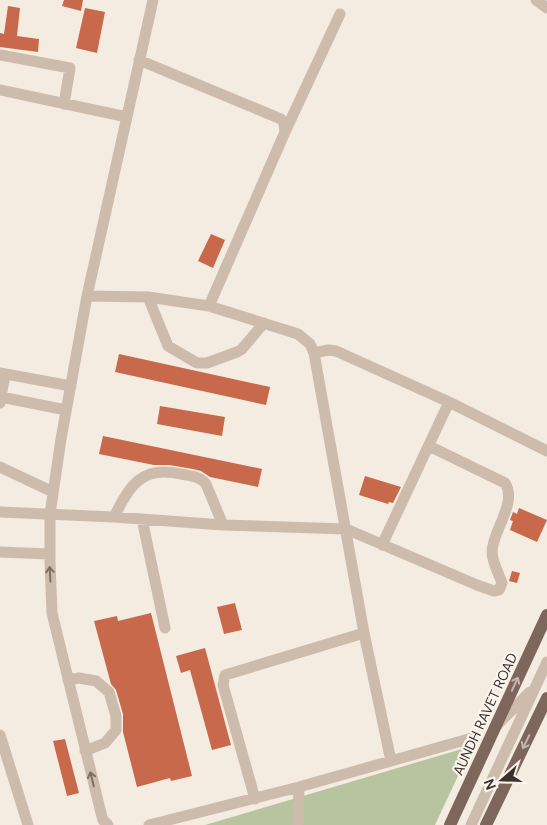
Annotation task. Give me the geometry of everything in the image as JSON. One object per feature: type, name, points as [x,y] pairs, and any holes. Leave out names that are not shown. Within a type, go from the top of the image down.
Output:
[{"type":"main road","name":"AUNDH RAVET ROAD","points":[[450,825],[547,615]]},
{"type":"main road","points":[[486,825],[547,698]]},
{"type":"lane","points":[[108,825],[100,814],[52,613],[50,514],[70,386],[87,296],[152,0]]},
{"type":"lane","points":[[536,0],[547,8]]},
{"type":"lane","points":[[209,306],[285,132],[340,14]]},
{"type":"lane","points":[[0,55],[70,68],[64,104]]},
{"type":"lane","points":[[139,60],[281,119],[284,123],[285,132]]},
{"type":"lane","points":[[0,90],[127,117]]},
{"type":"lane","points":[[87,296],[148,297],[209,306],[305,338],[310,344],[314,353],[364,633],[391,761]]},
{"type":"lane","points":[[148,297],[168,346],[197,363],[208,363],[237,352],[242,349],[264,323]]},
{"type":"lane","points":[[314,353],[336,350],[449,402],[547,451]]},
{"type":"lane","points":[[66,410],[1,401],[3,374],[70,386]]},
{"type":"lane","points":[[382,545],[449,402]]},
{"type":"lane","points":[[0,512],[114,517],[223,525],[346,529],[477,586],[494,591],[499,590],[502,587],[502,583],[492,553],[509,499],[508,488],[505,483],[429,446]]},
{"type":"lane","points":[[0,468],[53,492]]},
{"type":"lane","points":[[114,517],[127,491],[145,475],[158,472],[174,472],[196,476],[206,484],[223,525]]},
{"type":"lane","points":[[142,519],[164,628]]},
{"type":"lane","points":[[0,552],[50,554]]},
{"type":"lane","points":[[255,799],[223,686],[225,675],[364,633]]},
{"type":"lane","points":[[471,825],[547,662]]},
{"type":"lane","points":[[68,680],[79,678],[96,681],[109,692],[116,716],[116,730],[105,743],[85,751]]},
{"type":"lane","points":[[494,728],[536,685]]},
{"type":"lane","points":[[0,735],[28,825]]},
{"type":"lane","points":[[149,825],[255,799],[472,738]]},
{"type":"lane","points":[[298,825],[299,787]]},
{"type":"green space","points":[[472,746],[435,825],[205,825]]},
{"type":"building","points":[[64,0],[83,0],[81,11],[62,6]]},
{"type":"building","points":[[8,6],[20,8],[17,36],[39,39],[38,52],[0,47],[0,33],[4,34]]},
{"type":"building","points":[[85,8],[105,12],[97,53],[76,48]]},
{"type":"building","points":[[211,234],[225,240],[213,268],[198,261]]},
{"type":"building","points":[[119,354],[270,387],[266,405],[115,372]]},
{"type":"building","points":[[160,406],[225,417],[222,436],[157,424]]},
{"type":"building","points":[[103,436],[262,469],[258,487],[210,477],[201,471],[193,469],[169,465],[154,465],[99,454]]},
{"type":"building","points":[[365,476],[401,487],[393,503],[389,502],[388,504],[359,495]]},
{"type":"building","points":[[519,508],[547,520],[537,542],[510,530],[513,521],[510,520],[513,512],[517,514]]},
{"type":"building","points":[[512,571],[520,573],[517,583],[509,581]]},
{"type":"building","points":[[235,603],[242,630],[224,634],[217,607]]},
{"type":"building","points":[[151,613],[192,776],[171,781],[170,778],[137,787],[123,732],[123,714],[116,690],[111,684],[94,621],[117,616],[118,621]]},
{"type":"building","points":[[205,648],[231,745],[212,750],[190,670],[181,673],[176,656]]},
{"type":"building","points":[[65,739],[79,793],[67,796],[53,741]]}]
